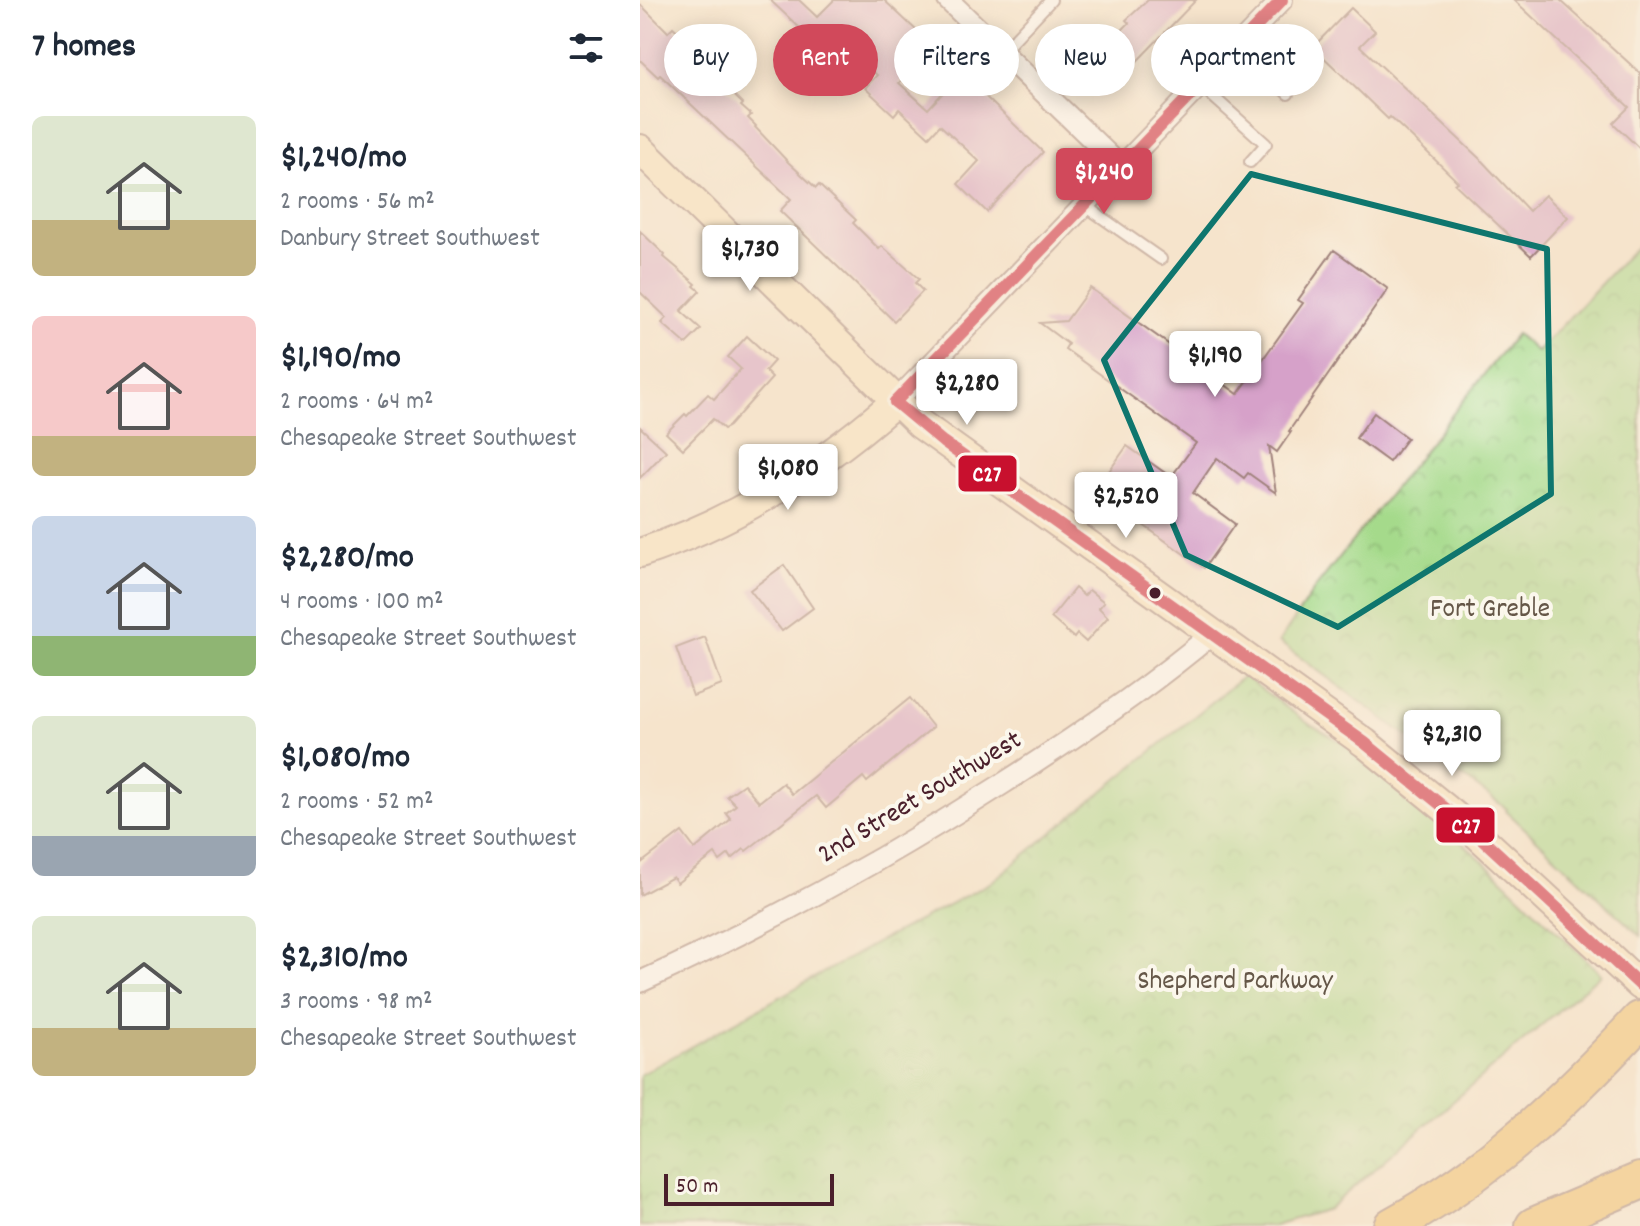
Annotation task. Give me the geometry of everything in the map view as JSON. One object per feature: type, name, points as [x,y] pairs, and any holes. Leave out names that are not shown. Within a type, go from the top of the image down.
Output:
[{"type":"highway","points":[[1392,1226],[1476,1173],[1533,1128],[1599,1065],[1640,1020]]},
{"type":"highway","points":[[1534,1226],[1640,1181]]},
{"type":"street","points":[[948,0],[973,24]]},
{"type":"street","points":[[1259,24],[1282,0]]},
{"type":"street","points":[[1019,68],[1121,167]]},
{"type":"street","points":[[640,553],[689,535],[743,509],[809,469],[895,402],[1189,96]]},
{"type":"street","points":[[640,149],[895,402],[943,442],[1365,743],[1442,803],[1640,985]]},
{"type":"street","name":"2nd Street Southwest","points":[[640,982],[790,909],[928,831],[1104,716],[1212,634]]},
{"type":"lane","points":[[1019,34],[1051,0]]},
{"type":"lane","points":[[1212,96],[1266,144],[1250,162]]},
{"type":"lane","points":[[1084,205],[1161,259]]},
{"type":"highlighted area","points":[[1251,174],[1547,249],[1551,494],[1338,627],[1186,555],[1104,360]]},
{"type":"green space","name":"Fort Greble","points":[[1640,242],[1640,936],[1507,809],[1279,642],[1316,587],[1516,334],[1537,352]]},
{"type":"green space","name":"Shepherd Parkway","points":[[1244,676],[1306,722],[1357,751],[1491,868],[1601,974],[1328,1209],[1271,1226],[640,1226],[640,1075],[990,883]]},
{"type":"building","points":[[770,0],[799,0],[817,17],[834,0],[884,0],[910,24],[894,24],[894,96],[914,96],[928,109],[940,96],[985,96],[1043,152],[987,212],[958,184],[979,161],[940,125],[929,137],[899,109],[894,115],[874,96],[878,96],[878,24],[796,24]]},
{"type":"building","points":[[1148,0],[1196,0],[1173,24],[1151,24],[1151,47],[1135,63],[1135,24],[1128,24],[1126,20]]},
{"type":"building","points":[[1514,0],[1560,0],[1640,73],[1640,149],[1613,123],[1629,107]]},
{"type":"building","points":[[640,4],[664,28],[664,79],[640,60]]},
{"type":"building","points":[[1351,8],[1375,31],[1360,46],[1480,159],[1529,211],[1545,195],[1568,217],[1531,256],[1455,184],[1458,182],[1424,149],[1324,58],[1324,36]]},
{"type":"building","points":[[682,96],[735,96],[751,115],[748,118],[755,127],[788,162],[816,188],[819,185],[856,220],[853,223],[879,249],[882,246],[919,279],[915,283],[923,291],[894,321],[780,211],[791,199]]},
{"type":"building","points":[[640,231],[700,291],[681,311],[701,329],[686,344],[662,323],[667,318],[640,292]]},
{"type":"building","points":[[1334,250],[1388,289],[1277,452],[1269,446],[1276,493],[1248,473],[1244,478],[1217,458],[1193,493],[1235,524],[1204,568],[1095,491],[1127,446],[1171,477],[1196,443],[1065,349],[1068,344],[1040,323],[1066,321],[1090,288],[1238,394],[1303,303],[1298,300]]},
{"type":"building","points":[[747,336],[774,361],[765,371],[772,378],[729,426],[724,429],[713,419],[683,449],[666,433],[708,394],[714,399],[741,369],[728,357]]},
{"type":"building","points":[[1374,413],[1407,438],[1389,462],[1356,438]]},
{"type":"building","points":[[640,427],[666,451],[640,478]]},
{"type":"building","points":[[784,565],[813,608],[782,631],[750,590]]},
{"type":"building","points":[[1075,588],[1084,596],[1089,590],[1104,602],[1099,608],[1108,617],[1086,642],[1077,634],[1074,638],[1051,618]]},
{"type":"building","points":[[705,637],[722,685],[693,696],[676,648]]},
{"type":"building","points":[[910,698],[933,727],[867,782],[863,777],[826,808],[816,796],[732,859],[729,854],[720,861],[715,854],[677,883],[673,877],[640,895],[640,864],[682,832],[695,849],[731,819],[726,813],[736,805],[727,796],[744,784],[759,802],[783,783],[792,794]]},
{"type":"transit line","name":"C27","points":[[895,402],[1282,0]]},
{"type":"transit line","name":"C27","points":[[895,402],[943,442],[1365,743],[1478,835],[1640,985]]}]
